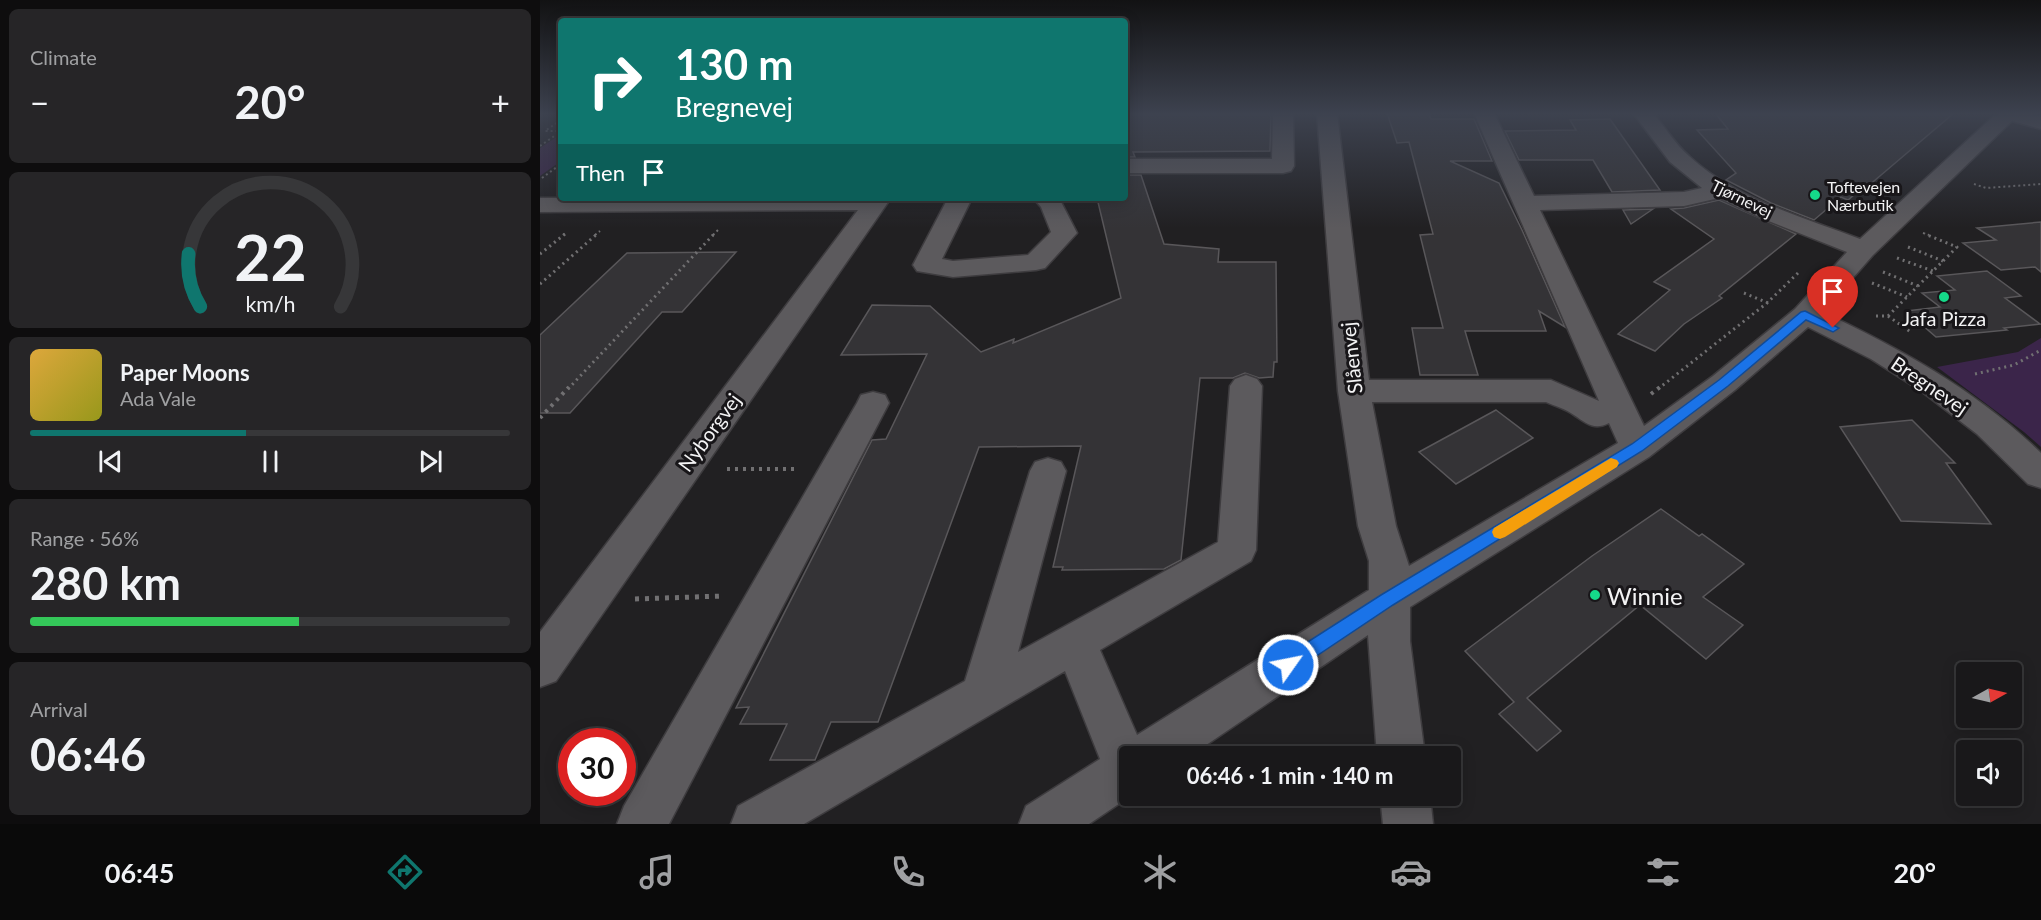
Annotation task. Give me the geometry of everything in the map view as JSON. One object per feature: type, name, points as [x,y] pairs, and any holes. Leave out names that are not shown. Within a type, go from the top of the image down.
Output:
[{"type":"street","points":[[1128,166],[1282,166],[1282,151]]},
{"type":"street","name":"Slåenvej","points":[[1331,151],[1354,391],[1377,526],[1389,561],[1387,600],[1389,641],[1400,746]]},
{"type":"street","points":[[1502,151],[1618,427]]},
{"type":"street","name":"Tjørnevej","points":[[1673,151],[1681,161],[1709,183],[1753,206],[1864,249]]},
{"type":"street","points":[[1164,746],[1387,600],[1618,427],[1724,383],[1819,322],[1864,249],[1969,151]]},
{"type":"street","points":[[1525,203],[1684,199],[1722,190]]},
{"type":"street","points":[[540,206],[877,201]]},
{"type":"street","name":"Nyborgvej","points":[[540,667],[877,201]]},
{"type":"street","points":[[958,201],[926,265],[953,268],[1036,262],[1064,233],[1052,204],[1048,201]]},
{"type":"street","name":"Bregnevej","points":[[1819,322],[1892,358],[1930,383],[2011,444],[2041,475]]},
{"type":"street","points":[[756,824],[1237,550],[1245,386]]},
{"type":"street","points":[[1354,391],[1551,391],[1584,406],[1618,427]]},
{"type":"street","points":[[642,824],[873,403]]},
{"type":"street","points":[[984,694],[1048,471]]},
{"type":"street","points":[[1075,642],[1126,746]]},
{"type":"street","points":[[1044,824],[1119,775]]},
{"type":"street","points":[[1406,806],[1408,824]]},
{"type":"path","points":[[540,179],[558,166]]},
{"type":"path","points":[[1944,175],[1986,188],[2041,184]]},
{"type":"path","points":[[540,418],[744,204]]},
{"type":"path","points":[[540,284],[630,205]]},
{"type":"path","points":[[1819,322],[1888,316],[1957,247],[1892,222]]},
{"type":"path","points":[[1618,427],[1767,303],[1834,237]]},
{"type":"path","points":[[1930,383],[2014,366],[2041,350]]},
{"type":"path","points":[[682,470],[837,468]]},
{"type":"path","points":[[589,600],[769,595]]},
{"type":"shaded area","points":[[540,151],[558,151],[558,163],[540,176]]},
{"type":"shaded area","points":[[2041,338],[2041,447],[1937,367],[2018,352]]},
{"type":"building","points":[[1128,151],[1208,151],[1133,152],[1135,157],[1128,157]]},
{"type":"building","points":[[1411,151],[1488,151],[1492,161],[1450,161],[1499,183],[1565,327],[1539,311],[1546,331],[1465,331],[1478,375],[1420,375],[1412,328],[1443,328],[1420,235],[1433,234]]},
{"type":"building","points":[[1515,151],[1633,151],[1660,190],[1612,192],[1593,160],[1519,160]]},
{"type":"building","points":[[1716,151],[1909,151],[1867,187],[1864,186],[1848,200],[1841,197],[1814,220],[1771,203],[1726,180],[1736,173]]},
{"type":"building","points":[[1128,175],[1141,175],[1164,244],[1219,249],[1218,262],[1276,262],[1277,362],[1274,362],[1273,377],[1259,378],[1245,373],[1233,378],[1200,378],[1181,560],[1164,569],[1062,570],[1063,567],[1053,567],[1081,446],[979,447],[878,722],[831,722],[815,760],[770,760],[787,724],[740,724],[749,707],[736,708],[872,440],[886,439],[927,354],[841,355],[872,305],[930,306],[981,352],[1014,339],[1013,343],[1121,298],[1098,201],[1128,201]]},
{"type":"building","points":[[1719,200],[1796,234],[1719,296],[1722,298],[1684,324],[1655,351],[1618,334],[1670,290],[1654,282],[1714,239],[1671,209]]},
{"type":"building","points":[[1653,209],[1631,224],[1623,210]]},
{"type":"building","points":[[2041,222],[2041,272],[2035,267],[2001,270],[1963,243],[1996,240],[1977,228]]},
{"type":"building","points":[[736,252],[682,312],[662,312],[570,413],[540,413],[540,335],[627,253]]},
{"type":"building","points":[[1987,271],[2021,296],[2005,298],[2040,324],[2004,328],[2007,330],[1936,337],[1906,311],[1940,307],[1922,293],[1955,290],[1937,276]]},
{"type":"building","points":[[1496,410],[1533,438],[1456,484],[1419,452]]},
{"type":"building","points":[[1912,420],[1955,463],[1946,463],[1991,524],[1901,521],[1840,427]]},
{"type":"building","points":[[1661,509],[1699,536],[1702,534],[1744,564],[1703,597],[1743,625],[1706,659],[1640,605],[1527,698],[1561,731],[1537,751],[1499,714],[1514,702],[1465,651],[1592,556]]},
{"type":"slow traffic","points":[[1500,532],[1611,463]]},
{"type":"place","name":"Toftevejen Nærbutik","points":[[1815,195]]},
{"type":"place","name":"Jafa Pizza","points":[[1944,297]]},
{"type":"place","name":"Winnie","points":[[1595,595]]},
{"type":"route","points":[[1288,665],[1387,600],[1637,448],[1724,383],[1805,315],[1833,328]]}]
